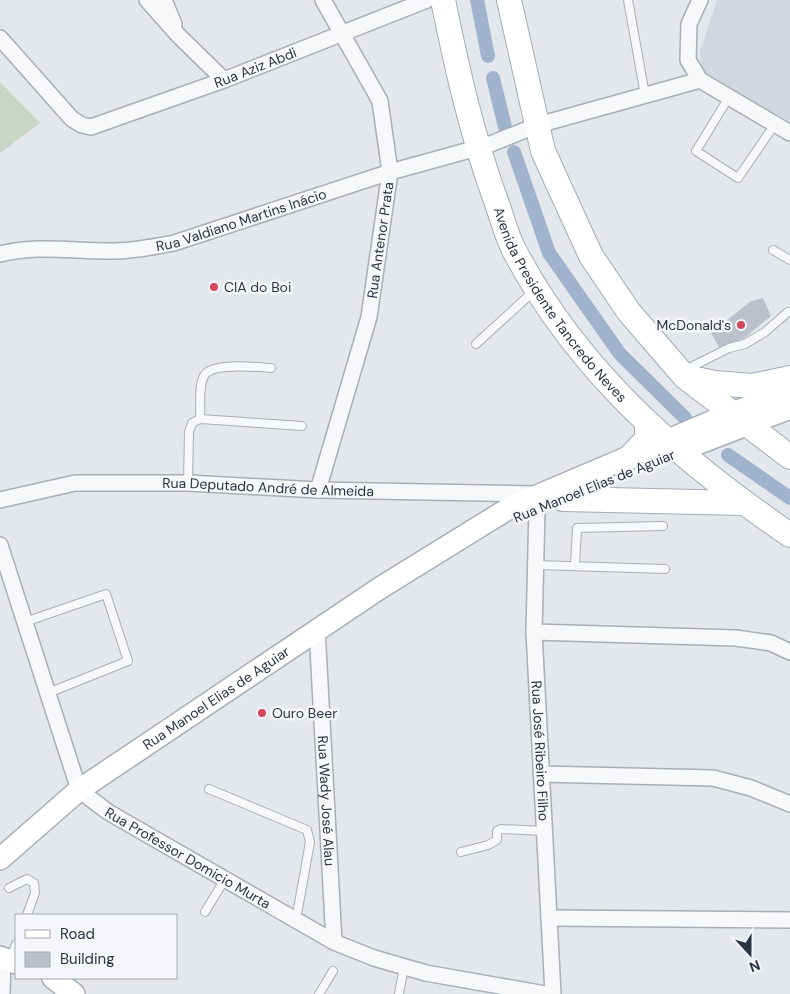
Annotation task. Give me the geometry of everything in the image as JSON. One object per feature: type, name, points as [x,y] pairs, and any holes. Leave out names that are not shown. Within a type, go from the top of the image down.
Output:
[{"type":"main road","name":"Avenida Presidente Tancredo Neves","points":[[443,0],[458,78],[485,144],[513,249],[552,312],[593,366],[647,424],[672,447],[743,503],[790,535]]},
{"type":"main road","points":[[509,0],[529,128],[543,151],[591,256],[629,312],[683,375],[790,457]]},
{"type":"main road","points":[[683,375],[715,383],[752,386],[790,378]]},
{"type":"main road","points":[[740,418],[790,388]]},
{"type":"main road","points":[[740,418],[790,408]]},
{"type":"main road","name":"Rua Manoel Elias de Aguiar","points":[[0,859],[79,790],[317,629],[511,507],[563,499],[672,447],[740,418]]},
{"type":"main road","points":[[630,457],[647,439],[647,424]]},
{"type":"main road","name":"Rua Manoel Elias de Aguiar","points":[[538,502],[630,457],[672,447]]},
{"type":"main road","points":[[563,499],[743,503]]},
{"type":"main road","points":[[54,979],[74,994]]},
{"type":"street","points":[[147,0],[178,36],[224,80]]},
{"type":"street","points":[[164,0],[178,36]]},
{"type":"street","name":"Rua Antenor Prata","points":[[318,490],[369,317],[390,172],[380,101],[323,0]]},
{"type":"street","name":"Rua Aziz Abdi","points":[[0,38],[72,119],[82,125],[101,124],[224,80],[341,32],[426,0]]},
{"type":"street","points":[[700,0],[689,24],[688,60],[700,80],[790,133]]},
{"type":"street","name":"Rua Valdiano Martins Inácio","points":[[4,253],[44,248],[116,251],[156,246],[485,144],[529,128],[700,80]]},
{"type":"street","points":[[0,266],[4,253]]},
{"type":"street","name":"Rua Deputado André de Almeida","points":[[0,500],[75,483],[188,483],[538,502]]},
{"type":"street","name":"Rua José Ribeiro Filho","points":[[538,502],[534,632],[553,994]]},
{"type":"street","points":[[0,545],[79,790]]},
{"type":"street","name":"Rua Wady José Alau","points":[[317,629],[334,942]]},
{"type":"street","points":[[534,632],[736,638],[771,643],[790,652]]},
{"type":"street","points":[[541,774],[713,778],[750,788],[790,804]]},
{"type":"street","name":"Rua Professor Domicio Murta","points":[[79,790],[108,812],[334,942],[426,973],[545,994]]},
{"type":"street","points":[[549,918],[790,920]]},
{"type":"street","points":[[2,994],[9,957]]},
{"type":"lane","points":[[628,0],[645,95]]},
{"type":"lane","points":[[729,97],[696,151],[738,178],[775,124]]},
{"type":"lane","points":[[773,250],[790,260]]},
{"type":"lane","points":[[476,344],[538,289]]},
{"type":"lane","points":[[683,375],[729,348],[745,344],[765,332],[788,312]]},
{"type":"lane","points":[[200,419],[204,375],[220,367],[271,368]]},
{"type":"lane","points":[[188,483],[189,432],[192,423],[200,419],[302,426]]},
{"type":"lane","points":[[575,565],[576,528],[663,526]]},
{"type":"lane","points":[[536,565],[665,569]]},
{"type":"lane","points":[[25,622],[106,594],[128,661],[48,693]]},
{"type":"lane","points":[[209,789],[307,830],[310,842],[296,920]]},
{"type":"lane","points":[[461,852],[488,845],[497,840],[497,830],[544,831]]},
{"type":"lane","points":[[8,888],[27,879],[34,883],[35,892],[27,914]]},
{"type":"lane","points":[[206,912],[225,879]]},
{"type":"lane","points":[[399,994],[404,966]]},
{"type":"lane","points":[[319,994],[332,971]]},
{"type":"shaded area","points":[[717,0],[790,0],[790,121],[702,74],[700,51]]},
{"type":"green space","points":[[0,82],[40,123],[0,153]]},
{"type":"building","name":"McDonald's","points":[[763,298],[771,316],[743,339],[719,347],[711,333],[751,301]]},
{"type":"waterway","points":[[477,0],[488,56]]},
{"type":"waterway","points":[[493,78],[505,127]]},
{"type":"waterway","points":[[514,152],[549,253],[620,354],[685,418]]},
{"type":"waterway","points":[[728,455],[790,498]]},
{"type":"place","name":"CIA do Boi","points":[[214,287]]},
{"type":"place","name":"McDonald's","points":[[741,325]]},
{"type":"place","name":"Ouro Beer","points":[[262,713]]}]
